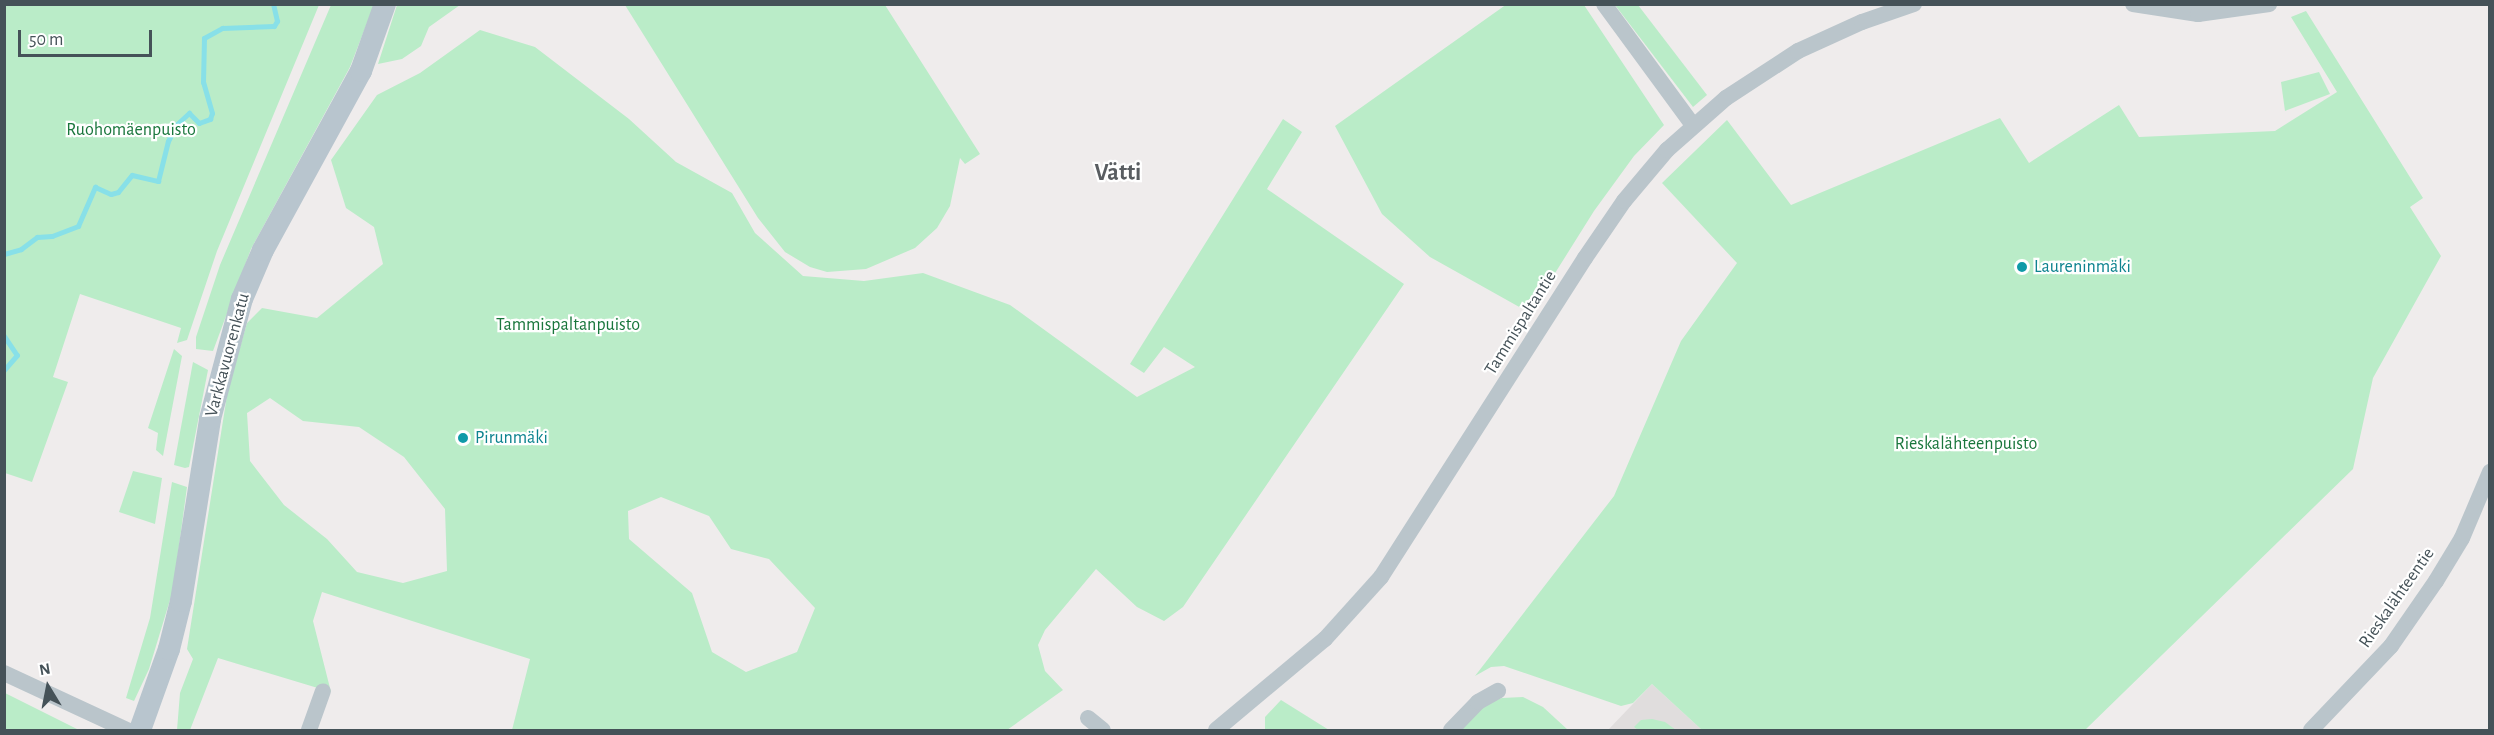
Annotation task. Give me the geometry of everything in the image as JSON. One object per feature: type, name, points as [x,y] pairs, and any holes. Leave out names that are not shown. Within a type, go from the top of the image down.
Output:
[{"type":"street","name":"Varkkavuorenkatu","points":[[140,730],[169,650],[181,601],[210,419],[242,299],[263,250],[361,71],[385,4]]},
{"type":"street","points":[[1604,4],[1693,125]]},
{"type":"street","name":"Tammispaltantie","points":[[1216,730],[1325,639],[1381,578],[1624,201],[1693,125],[1726,98],[1798,51],[1862,22],[1914,4]]},
{"type":"street","points":[[2133,4],[2198,14],[2269,4]]},
{"type":"street","name":"Rieskalähteentie","points":[[2311,730],[2391,646],[2436,581],[2462,538],[2490,472]]},
{"type":"street","points":[[4,673],[127,730]]},
{"type":"street","points":[[309,730],[322,691]]},
{"type":"street","points":[[1451,730],[1478,702],[1498,691]]},
{"type":"street","points":[[1088,718],[1102,730]]},
{"type":"shaded area","points":[[1652,684],[1702,730],[1608,730]]},
{"type":"green space","points":[[397,4],[460,5],[429,27],[421,46],[402,59],[378,64]]},
{"type":"green space","points":[[1507,4],[1584,5],[1664,125],[1634,156],[1594,211],[1530,313],[1430,257],[1382,214],[1335,126]]},
{"type":"green space","name":"Ruohomäenpuisto","points":[[4,5],[319,5],[217,251],[187,340],[177,343],[181,328],[80,294],[53,377],[68,382],[32,482],[5,473]]},
{"type":"green space","points":[[331,5],[374,5],[350,67],[251,249],[213,351],[196,349],[196,337],[220,265]]},
{"type":"green space","points":[[625,5],[885,5],[980,154],[965,164],[960,158],[950,206],[937,228],[915,248],[866,269],[827,272],[810,267],[785,252],[758,218]]},
{"type":"green space","points":[[1615,5],[1638,5],[1707,95],[1693,107]]},
{"type":"green space","name":"Rieskalähteenpuisto","points":[[2306,11],[2423,198],[2410,207],[2441,256],[2373,378],[2353,469],[2085,730],[1702,730],[1652,684],[1633,703],[1621,706],[1504,666],[1491,667],[1475,676],[1614,496],[1681,341],[1737,263],[1662,183],[1727,120],[1791,205],[2000,118],[2029,163],[2119,105],[2139,137],[2275,131],[2337,92],[2291,17]]},
{"type":"green space","name":"Tammispaltanpuisto","points":[[480,30],[535,47],[629,119],[676,162],[732,193],[755,233],[803,276],[864,281],[923,273],[1010,305],[1137,397],[1195,367],[1164,347],[1144,373],[1130,364],[1283,119],[1302,132],[1267,189],[1404,284],[1183,607],[1164,621],[1137,607],[1096,569],[1045,630],[1038,645],[1045,671],[1063,690],[1007,730],[512,730],[530,659],[322,592],[313,621],[331,692],[218,658],[190,730],[177,730],[180,693],[193,659],[187,649],[228,389],[247,323],[262,308],[317,318],[383,264],[374,227],[346,208],[331,160],[377,95],[420,73]],"holes":[[[270,398],[303,421],[359,427],[404,457],[445,509],[447,571],[403,583],[357,572],[327,539],[284,505],[250,461],[247,413]],[[661,497],[709,516],[731,549],[769,559],[815,608],[797,652],[746,672],[712,652],[692,593],[629,539],[628,511]]]},
{"type":"green space","points":[[2319,72],[2330,94],[2285,111],[2281,82]]},
{"type":"green space","points":[[174,349],[182,356],[163,456],[156,450],[158,433],[148,428]]},
{"type":"green space","points":[[193,362],[208,370],[189,467],[185,468],[174,465]]},
{"type":"green space","points":[[133,471],[162,478],[155,524],[119,512]]},
{"type":"green space","points":[[172,482],[187,487],[173,590],[149,669],[134,701],[126,698],[150,618]]},
{"type":"green space","points":[[5,693],[77,729],[82,730],[5,730]]},
{"type":"green space","points":[[1523,697],[1543,707],[1568,730],[1459,730],[1481,705],[1502,698]]},
{"type":"green space","points":[[1281,700],[1329,730],[1265,730],[1265,717]]},
{"type":"green space","points":[[1652,719],[1665,722],[1676,730],[1638,730],[1634,727],[1641,720]]},
{"type":"waterway","points":[[4,254],[21,249],[37,237],[52,236],[78,226],[95,187],[111,194],[118,192],[132,175],[158,181],[168,141],[176,125],[189,113],[199,123],[210,119],[212,113],[203,82],[204,38],[222,28],[274,26],[277,21],[273,4]]},
{"type":"waterway","points":[[4,336],[17,355],[4,370]]},
{"type":"place","name":"Laureninmäki","points":[[2022,267]]},
{"type":"place","name":"Pirunmäki","points":[[463,438]]},
{"type":"district","name":"Vätti","points":[[1118,174]]}]
